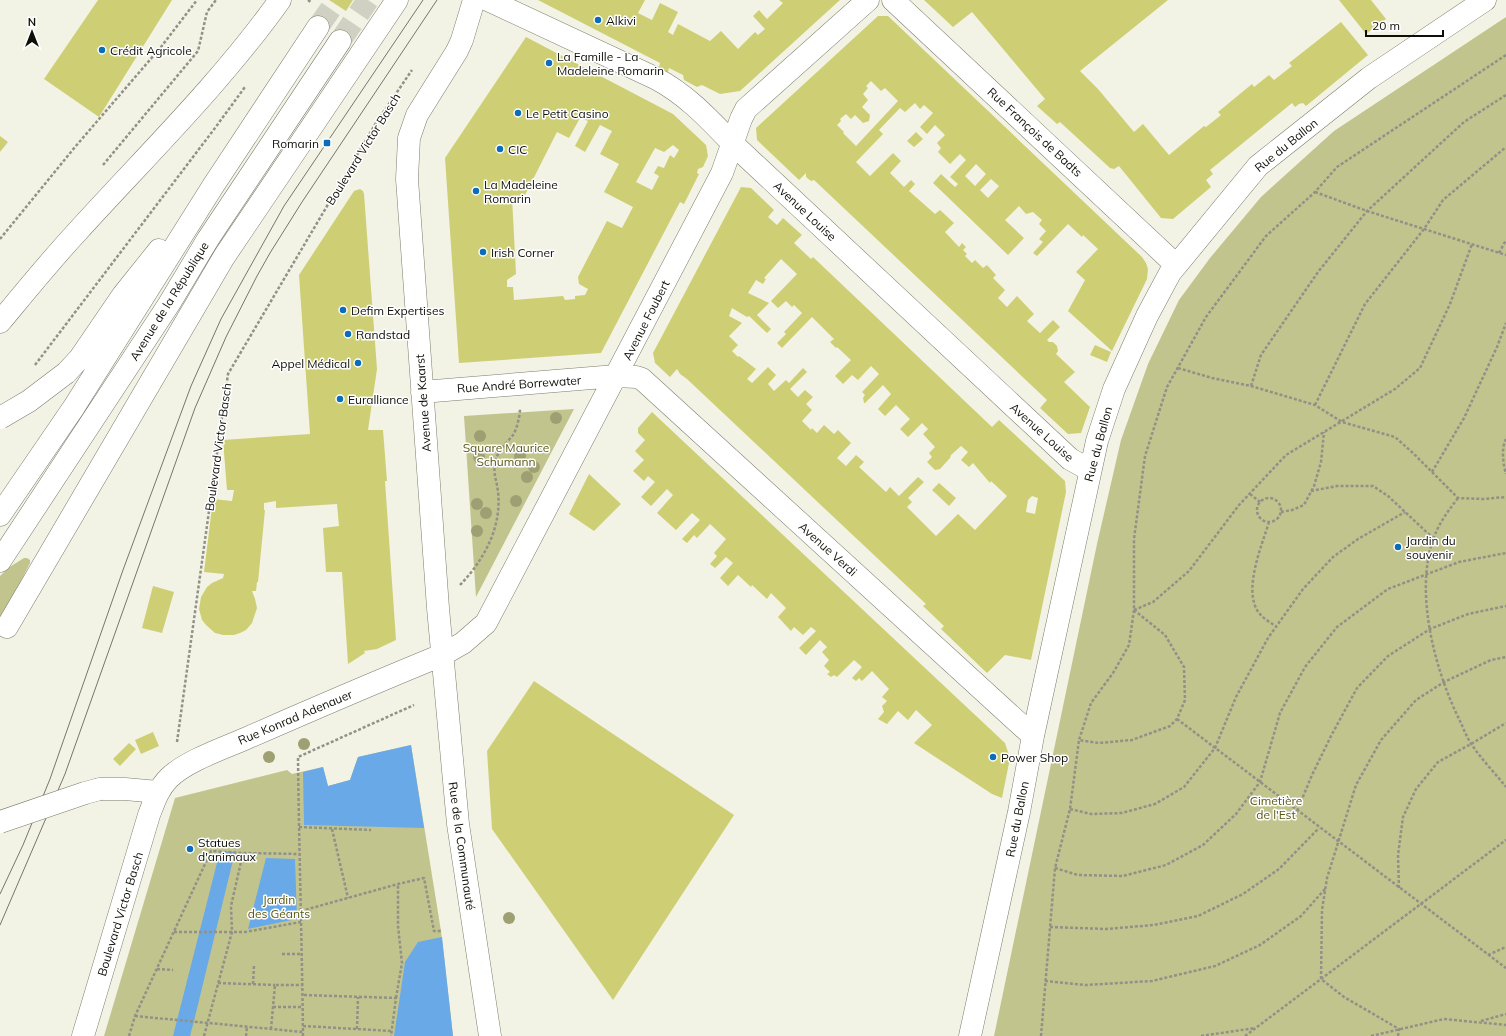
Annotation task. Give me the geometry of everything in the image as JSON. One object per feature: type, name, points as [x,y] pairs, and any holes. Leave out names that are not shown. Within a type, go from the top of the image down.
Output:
[{"type":"street","points":[[0,322],[75,234],[223,73],[256,33],[280,0]]},
{"type":"street","points":[[4,634],[224,257],[397,0]]},
{"type":"street","name":"Avenue de Kaarst","points":[[442,655],[407,179],[408,151],[409,138],[415,120],[462,40],[474,0]]},
{"type":"street","name":"Avenue Louise","points":[[488,0],[666,83],[696,106],[733,144],[1070,459],[1090,470]]},
{"type":"street","name":"Avenue Foubert","points":[[442,655],[463,643],[486,623],[722,173],[746,109],[868,0]]},
{"type":"street","name":"Rue François de Badts","points":[[893,0],[1176,265]]},
{"type":"street","name":"Rue du Ballon","points":[[970,1036],[1097,441],[1114,389],[1152,305],[1163,284],[1176,265],[1258,166],[1370,78],[1485,0]]},
{"type":"street","name":"Avenue de la République","points":[[0,515],[74,407],[213,186],[318,27]]},
{"type":"street","name":"Avenue de la République","points":[[0,561],[169,304],[208,239],[340,41]]},
{"type":"street","points":[[0,418],[29,401],[66,373],[80,358],[138,276],[213,186]]},
{"type":"street","points":[[4,634],[169,304]]},
{"type":"street","name":"Rue André Borrewater","points":[[422,392],[616,376]]},
{"type":"street","name":"Avenue Verdi","points":[[616,376],[636,377],[642,379],[1033,736]]},
{"type":"street","name":"Rue Konrad Adenauer","points":[[158,792],[169,778],[181,769],[200,759],[287,720],[442,655]]},
{"type":"street","name":"Rue de la Communauté","points":[[442,655],[458,824],[490,1036]]},
{"type":"street","points":[[0,822],[100,789],[124,789],[158,792]]},
{"type":"street","name":"Boulevard Victor Basch","points":[[83,1036],[149,815],[158,792]]},
{"type":"path","points":[[0,239],[75,147],[161,47],[197,0]]},
{"type":"path","points":[[100,169],[198,50],[207,12],[216,0]]},
{"type":"path","points":[[1040,1036],[1055,868],[1070,809],[1080,740],[1091,703],[1113,673],[1129,645],[1134,610],[1134,539],[1145,456],[1167,387],[1206,317],[1266,236],[1315,192],[1337,168],[1506,55]]},
{"type":"path","name":"Boulevard Victor Basch","points":[[200,759],[176,752],[228,374],[376,123],[412,70]]},
{"type":"path","points":[[31,369],[248,83]]},
{"type":"path","points":[[1251,386],[1261,355],[1318,272],[1367,211],[1464,122],[1506,95]]},
{"type":"path","points":[[1315,405],[1365,304],[1424,229],[1443,200],[1506,147]]},
{"type":"path","points":[[1315,192],[1367,211],[1506,255]]},
{"type":"path","points":[[1499,253],[1506,240]]},
{"type":"path","points":[[1134,610],[1153,602],[1189,571],[1239,505],[1286,455],[1395,389],[1420,368],[1450,304],[1472,244]]},
{"type":"path","points":[[1432,472],[1464,418],[1497,347],[1506,323]]},
{"type":"path","points":[[1178,368],[1212,378],[1251,386],[1315,405],[1342,422],[1395,437],[1458,498],[1483,499],[1506,497]]},
{"type":"path","points":[[438,608],[474,570],[496,527],[498,492],[494,475],[495,461],[502,446],[514,434],[520,412],[518,384]]},
{"type":"path","points":[[1281,512],[1292,510],[1304,505],[1311,491],[1321,462],[1324,432]]},
{"type":"path","points":[[1506,439],[1504,443],[1504,468],[1506,474]]},
{"type":"path","points":[[1311,491],[1337,486],[1373,486],[1388,496],[1434,539]]},
{"type":"path","points":[[1250,494],[1260,502]]},
{"type":"path","points":[[1267,498],[1274,499],[1280,504],[1281,512],[1277,519],[1270,522],[1262,520],[1257,513],[1260,502],[1267,498]]},
{"type":"path","points":[[1458,498],[1441,520],[1434,539],[1426,574],[1428,620],[1440,672],[1456,712],[1471,744],[1506,787]]},
{"type":"path","points":[[1070,809],[1091,814],[1122,813],[1155,804],[1184,787],[1214,748],[1236,697],[1268,638],[1303,589],[1333,557],[1358,539],[1405,512]]},
{"type":"path","points":[[1270,522],[1254,570],[1252,590],[1257,609],[1267,620],[1276,626]]},
{"type":"path","points":[[1055,868],[1078,875],[1123,876],[1166,865],[1203,845],[1236,814],[1260,782],[1280,713],[1305,666],[1337,627],[1388,589],[1459,562],[1506,553]]},
{"type":"path","points":[[1297,810],[1331,736],[1358,688],[1388,656],[1430,629],[1468,614],[1506,606]]},
{"type":"path","points":[[1080,740],[1100,743],[1132,740],[1170,726],[1177,719],[1185,700],[1184,666],[1164,635],[1134,610]]},
{"type":"path","points":[[1321,979],[1322,910],[1325,889],[1356,785],[1381,740],[1416,700],[1444,682],[1491,660],[1506,657]]},
{"type":"path","points":[[303,1036],[304,995],[300,922],[298,757],[414,705]]},
{"type":"path","points":[[1177,719],[1506,968]]},
{"type":"path","points":[[1399,888],[1398,855],[1403,817],[1416,789],[1438,762],[1506,723]]},
{"type":"path","points":[[299,827],[371,830]]},
{"type":"path","points":[[1050,927],[1106,929],[1146,926],[1198,916],[1243,894],[1279,868],[1320,828]]},
{"type":"path","points":[[332,829],[348,898]]},
{"type":"path","points":[[1245,1036],[1506,840]]},
{"type":"path","points":[[129,1036],[135,1016],[211,851],[235,852],[243,854],[300,854]]},
{"type":"path","points":[[204,1036],[232,932],[231,906],[243,854]]},
{"type":"path","points":[[300,911],[424,878],[434,931],[441,931]]},
{"type":"path","points":[[391,1036],[402,963],[398,926],[398,884]]},
{"type":"path","points":[[1045,981],[1086,985],[1152,981],[1215,966],[1260,946],[1301,916],[1325,889]]},
{"type":"path","points":[[174,932],[245,932],[300,922]]},
{"type":"path","points":[[1488,954],[1506,946]]},
{"type":"path","points":[[282,954],[302,954]]},
{"type":"path","points":[[253,984],[254,966]]},
{"type":"path","points":[[157,969],[173,970]]},
{"type":"path","points":[[1321,979],[1344,998],[1399,1029]]},
{"type":"path","points":[[218,983],[303,985]]},
{"type":"path","points":[[271,1029],[275,985]]},
{"type":"path","points":[[304,995],[396,998]]},
{"type":"path","points":[[357,1029],[358,997]]},
{"type":"path","points":[[273,1006],[303,1007]]},
{"type":"path","points":[[1478,1022],[1506,1014]]},
{"type":"path","points":[[135,1016],[303,1032]]},
{"type":"path","points":[[1371,1036],[1444,1019],[1506,1025]]},
{"type":"path","points":[[246,1036],[247,1026]]},
{"type":"path","points":[[303,1026],[392,1032]]},
{"type":"path","points":[[1201,1036],[1256,1028]]},
{"type":"path","points":[[1398,1036],[1399,1029]]},
{"type":"green space","name":"Cimetière de l'Est","points":[[1506,17],[1506,1036],[994,1036],[1097,544],[1121,440],[1148,364],[1179,300],[1210,258],[1261,197],[1334,131]]},
{"type":"green space","name":"Square Maurice Schumann","points":[[574,409],[476,597],[464,416]]},
{"type":"green space","points":[[24,558],[30,560],[30,563],[0,622],[0,576],[8,568]]},
{"type":"green space","name":"Jardin des Géants","points":[[411,745],[441,931],[453,1036],[104,1036],[175,798],[287,770],[292,774],[323,767],[328,786],[350,780],[358,757]]},
{"type":"water","points":[[411,745],[424,828],[304,825],[303,772],[323,767],[328,786],[350,780],[358,757]]},
{"type":"water","points":[[220,851],[235,852],[194,1021],[190,1036],[173,1036]]},
{"type":"water","points":[[266,858],[295,859],[297,919],[248,929]]},
{"type":"water","points":[[442,937],[453,1036],[394,1036],[405,962],[418,942]]},
{"type":"building","name":"Crédit Agricole","points":[[98,0],[172,0],[99,117],[44,79]]},
{"type":"building","points":[[329,0],[353,0],[346,11]]},
{"type":"building","points":[[538,0],[645,0],[638,13],[652,20],[660,3],[678,12],[668,32],[673,35],[678,24],[710,41],[721,31],[738,49],[755,32],[758,35],[765,29],[753,16],[759,10],[767,19],[783,3],[779,0],[840,0],[740,91],[720,94],[702,85],[697,87],[684,80],[683,75],[669,68],[668,72],[659,67],[660,63]]},
{"type":"building","points":[[924,0],[1168,0],[1080,71],[1098,89],[1134,132],[1143,124],[1169,155],[1204,126],[1206,127],[1221,115],[1218,112],[1252,84],[1254,87],[1269,75],[1274,80],[1292,66],[1289,63],[1341,22],[1368,55],[1306,106],[1303,103],[1295,107],[1292,103],[1210,170],[1213,174],[1206,180],[1211,187],[1173,219],[1161,218],[1119,166],[1114,169],[1110,168],[1060,122],[1057,124],[1037,106],[1045,99],[972,12],[953,27]]},
{"type":"building","points":[[1339,0],[1371,0],[1386,19],[1366,34]]},
{"type":"building","points":[[878,16],[888,16],[1142,257],[1146,263],[1148,269],[1147,279],[1112,351],[1068,311],[1085,280],[1076,272],[1098,249],[1068,224],[1037,256],[1033,253],[1043,242],[1039,239],[1046,231],[1039,224],[1042,220],[1033,212],[1026,214],[1019,206],[1005,220],[1024,238],[1008,255],[933,183],[941,174],[955,187],[958,184],[950,177],[966,160],[960,154],[950,164],[938,152],[941,148],[937,143],[945,135],[935,125],[927,134],[920,127],[933,113],[924,105],[920,109],[915,103],[905,112],[900,108],[879,130],[883,134],[856,162],[870,176],[893,153],[901,161],[890,173],[904,187],[911,180],[915,184],[909,191],[935,214],[940,210],[954,223],[945,232],[959,247],[962,243],[966,247],[963,250],[967,254],[965,256],[972,263],[975,260],[983,268],[987,265],[996,275],[993,278],[1005,290],[998,298],[1007,307],[1017,296],[1034,314],[1027,321],[1040,333],[1053,320],[1060,327],[1047,340],[1049,342],[1053,342],[1057,346],[1058,351],[1056,354],[1075,372],[1064,382],[1090,407],[1081,433],[1068,434],[1040,408],[1047,400],[814,180],[811,181],[806,177],[806,173],[799,180],[757,140],[756,128]],"holes":[[[871,81],[881,91],[885,88],[898,101],[856,146],[837,125],[841,121],[840,119],[846,114],[851,119],[855,115],[863,123],[869,121],[870,115],[862,107],[868,100],[863,94],[868,88],[866,86]],[[976,164],[986,174],[975,186],[965,176]],[[991,179],[999,186],[988,198],[980,190]]]},
{"type":"building","points":[[526,37],[673,114],[706,145],[708,156],[703,167],[698,169],[697,173],[699,174],[684,204],[680,202],[601,353],[459,363],[445,158]],"holes":[[[580,118],[588,121],[575,146],[585,152],[600,125],[612,131],[600,154],[619,164],[604,192],[633,207],[622,228],[607,221],[578,277],[579,284],[588,289],[585,295],[575,296],[575,299],[565,300],[563,296],[514,300],[513,287],[507,287],[507,280],[516,274],[512,197],[524,197],[557,132],[569,138]],[[673,145],[679,150],[674,158],[670,155],[664,168],[658,166],[654,173],[659,176],[652,190],[636,182],[655,148],[664,152]]]},
{"type":"building","points":[[916,132],[923,139],[914,147],[907,141]]},
{"type":"building","points":[[0,136],[8,142],[0,152]]},
{"type":"building","points":[[741,187],[751,188],[774,210],[768,217],[777,225],[783,218],[802,235],[794,243],[811,259],[813,257],[992,427],[999,420],[1065,481],[1066,492],[1031,660],[1005,655],[987,673],[941,629],[944,626],[923,606],[926,604],[680,374],[677,369],[670,377],[655,363],[653,353]],"holes":[[[781,259],[797,274],[771,301],[778,308],[786,301],[792,307],[794,305],[802,313],[784,332],[786,334],[777,343],[782,348],[812,317],[834,339],[830,342],[851,360],[835,376],[843,384],[852,375],[858,380],[871,366],[879,374],[862,392],[865,395],[863,398],[864,403],[883,385],[891,394],[878,409],[885,416],[896,405],[910,419],[900,429],[908,437],[922,423],[928,429],[923,434],[935,447],[929,453],[932,457],[927,462],[935,470],[940,469],[951,455],[961,446],[968,452],[961,460],[969,467],[973,463],[990,483],[991,481],[1007,496],[975,530],[958,514],[936,536],[907,507],[912,502],[908,498],[924,482],[918,477],[899,496],[890,487],[886,492],[859,467],[864,462],[856,455],[846,466],[837,458],[851,443],[838,430],[834,434],[824,425],[817,433],[812,428],[811,430],[802,421],[812,410],[806,404],[813,397],[805,390],[798,397],[790,389],[807,372],[803,368],[789,383],[786,380],[774,391],[768,384],[776,375],[768,367],[752,383],[747,379],[756,369],[732,351],[738,345],[729,336],[742,323],[729,316],[732,308],[747,317],[749,316],[767,333],[771,329],[757,315],[769,303],[748,293],[756,280],[763,284],[766,279],[764,278]],[[1032,496],[1038,498],[1035,514],[1026,512],[1028,500]]]},
{"type":"building","name":"Euralliance","points":[[360,189],[364,194],[377,369],[368,430],[383,430],[396,640],[377,649],[364,651],[365,653],[348,664],[342,572],[326,572],[323,528],[339,526],[337,504],[276,508],[276,501],[264,503],[265,510],[258,582],[256,591],[252,591],[257,608],[252,623],[246,630],[234,635],[215,633],[202,620],[199,609],[201,597],[207,587],[223,578],[224,574],[204,572],[213,499],[232,501],[234,490],[227,490],[223,440],[310,434],[299,275],[354,191]]},
{"type":"building","points":[[1095,345],[1111,352],[1107,362],[1090,355]]},
{"type":"building","points":[[652,412],[1005,743],[1010,758],[1002,798],[992,794],[914,743],[932,725],[916,710],[908,720],[898,711],[887,724],[878,719],[884,712],[882,706],[887,701],[882,697],[889,689],[872,671],[862,681],[859,678],[856,681],[852,678],[862,667],[854,660],[837,677],[834,675],[831,677],[827,674],[830,672],[824,666],[829,660],[822,652],[827,647],[820,640],[806,655],[799,648],[816,631],[811,627],[803,635],[794,627],[791,631],[778,617],[786,608],[771,593],[767,599],[752,585],[751,587],[738,575],[728,586],[720,578],[733,563],[726,557],[715,568],[710,564],[717,556],[714,553],[726,539],[710,524],[697,538],[694,535],[687,543],[682,539],[700,520],[692,513],[676,530],[657,513],[673,495],[667,489],[651,506],[641,497],[655,482],[648,476],[644,481],[633,471],[644,460],[635,451],[645,440],[638,433],[638,428]]},
{"type":"building","points":[[589,474],[621,504],[594,531],[569,514]]},
{"type":"building","points":[[939,483],[956,498],[949,506],[932,490]]},
{"type":"building","points":[[153,586],[174,592],[162,633],[142,628]]},
{"type":"building","points":[[534,681],[734,815],[613,1000],[492,829],[487,751]]},
{"type":"building","points":[[153,732],[159,746],[141,754],[135,740]]},
{"type":"building","points":[[129,743],[136,749],[120,766],[113,759]]},
{"type":"tunnel","points":[[318,27],[337,0]]},
{"type":"tunnel","points":[[340,41],[368,0]]},
{"type":"tram line","points":[[0,894],[23,845],[50,779],[123,570],[191,386],[221,319],[284,206],[423,0]]},
{"type":"tram line","points":[[0,925],[65,774],[195,408],[226,337],[270,253],[302,202],[437,0]]},
{"type":"place","name":"Alkivi","points":[[598,20]]},
{"type":"place","name":"Crédit Agricole","points":[[102,50]]},
{"type":"place","name":"La Famille - La Madeleine Romarin","points":[[549,63]]},
{"type":"place","name":"Le Petit Casino","points":[[518,113]]},
{"type":"place","name":"Romarin","points":[[327,143]]},
{"type":"place","name":"CIC","points":[[500,149]]},
{"type":"place","name":"La Madeleine Romarin","points":[[476,191]]},
{"type":"place","name":"Irish Corner","points":[[483,252]]},
{"type":"place","name":"Defim Expertises","points":[[343,310]]},
{"type":"place","name":"Randstad","points":[[348,334]]},
{"type":"place","name":"Appel Médical","points":[[358,363]]},
{"type":"place","name":"Euralliance","points":[[340,399]]},
{"type":"place","name":"Jardin du souvenir","points":[[1398,547]]},
{"type":"place","name":"Power Shop","points":[[993,757]]},
{"type":"place","name":"Statues d'animaux","points":[[190,849]]}]
